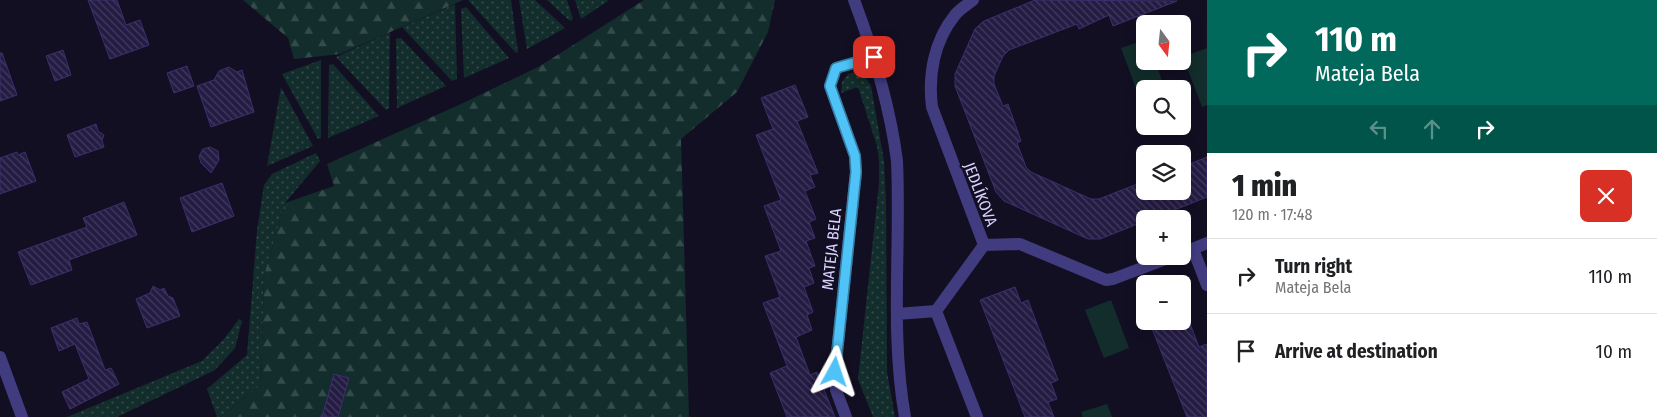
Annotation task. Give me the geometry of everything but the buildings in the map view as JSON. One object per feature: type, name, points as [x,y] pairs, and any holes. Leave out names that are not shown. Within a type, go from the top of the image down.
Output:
[{"type":"street","points":[[854,0],[874,57],[885,96],[897,161],[897,314],[900,388],[905,417]]},
{"type":"street","name":"JEDLÍKOVA","points":[[973,0],[956,14],[944,31],[936,50],[929,89],[932,107],[984,245],[1020,244],[1106,280],[1150,265]]},
{"type":"street","name":"MATEJA BELA","points":[[846,417],[836,390],[835,372],[856,172],[855,156],[830,86],[836,68],[874,57]]},
{"type":"street","points":[[1191,250],[1207,244]]},
{"type":"street","points":[[936,312],[984,245]]},
{"type":"street","points":[[1191,256],[1207,285]]},
{"type":"street","points":[[897,314],[936,312]]},
{"type":"street","points":[[936,312],[977,417]]},
{"type":"street","points":[[0,357],[22,417]]},
{"type":"green space","points":[[243,0],[463,0],[340,54],[294,59],[288,38]]},
{"type":"green space","points":[[468,0],[511,0],[518,52],[516,53]]},
{"type":"green space","points":[[519,0],[535,0],[565,28],[527,49]]},
{"type":"green space","points":[[547,0],[567,0],[573,19],[570,21]]},
{"type":"green space","points":[[575,0],[607,0],[608,1],[581,19]]},
{"type":"green space","points":[[644,0],[775,0],[768,32],[737,92],[681,139],[689,417],[220,417],[261,385],[264,275],[285,203],[334,186],[327,164],[461,104],[540,66]]},
{"type":"green space","points":[[455,4],[457,79],[452,81],[402,27]]},
{"type":"green space","points":[[466,7],[509,58],[464,78],[461,9]]},
{"type":"green space","points":[[390,32],[389,108],[386,110],[336,57]]},
{"type":"green space","points":[[401,38],[446,86],[397,108],[396,39]]},
{"type":"green space","points":[[1136,43],[1136,70],[1158,70],[1162,80],[1136,80],[1136,88],[1121,48]]},
{"type":"green space","points":[[1207,48],[1207,105],[1202,107],[1188,70],[1191,70],[1191,54]]},
{"type":"green space","points":[[321,60],[321,138],[318,139],[282,74]]},
{"type":"green space","points":[[333,64],[379,116],[328,138],[329,65]]},
{"type":"green space","points":[[858,72],[866,78],[871,86],[884,161],[887,372],[895,417],[873,417],[858,379],[879,184],[879,160],[877,146],[858,87],[841,93],[842,82],[848,74]]},
{"type":"green space","points":[[281,87],[313,146],[267,166]]},
{"type":"green space","points":[[316,153],[320,161],[285,203],[264,275],[261,385],[220,417],[217,417],[207,389],[247,355],[257,230],[264,185],[272,174]]},
{"type":"green space","points":[[1111,300],[1129,348],[1104,358],[1085,310]]},
{"type":"green space","points":[[239,319],[242,321],[235,348],[215,370],[117,417],[67,417],[202,361],[224,339]]},
{"type":"green space","points":[[1107,404],[1112,417],[1083,417],[1081,412]]},
{"type":"route","points":[[835,372],[856,172],[855,156],[830,86],[836,68],[874,57]]}]
